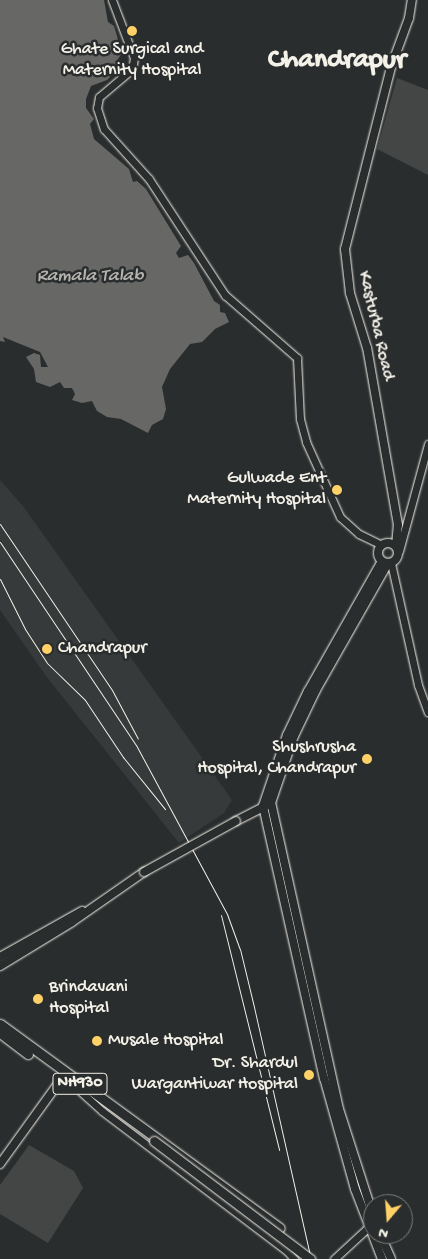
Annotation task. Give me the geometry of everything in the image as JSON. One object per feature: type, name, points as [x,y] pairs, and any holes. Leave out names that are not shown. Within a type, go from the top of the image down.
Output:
[{"type":"highway","name":"NH930","points":[[0,1024],[81,1092],[158,1141],[310,1259]]},
{"type":"highway","name":"NH930","points":[[0,1033],[158,1141],[319,1259]]},
{"type":"main road","name":"Kasturba Road","points":[[397,549],[398,525],[367,348],[350,293],[344,249],[391,67],[409,18],[412,0]]},
{"type":"main road","points":[[363,1210],[359,1202],[280,881],[268,808],[287,735],[308,691],[387,562],[397,559],[397,549],[382,545],[378,553],[387,562]]},
{"type":"main road","points":[[0,966],[144,872],[246,814],[268,808]]},
{"type":"main road","points":[[268,808],[288,879],[322,1055],[366,1194]]},
{"type":"main road","points":[[280,881],[288,879]]},
{"type":"main road","points":[[0,957],[68,916],[91,907]]},
{"type":"main road","points":[[0,1164],[63,1076]]},
{"type":"main road","points":[[359,1202],[363,1201]]},
{"type":"main road","points":[[377,1244],[382,1259]]},
{"type":"main road","points":[[384,1244],[390,1259]]},
{"type":"street","points":[[112,0],[134,58],[132,69],[99,97],[97,108],[104,129],[149,179],[225,296],[297,358],[300,419],[306,442],[340,517],[359,534],[382,545]]},
{"type":"street","points":[[397,549],[428,444]]},
{"type":"street","points":[[387,562],[418,685],[428,712]]},
{"type":"street","points":[[81,1092],[102,1111],[286,1250],[294,1259]]},
{"type":"street","points":[[334,1259],[363,1232]]},
{"type":"shaded area","points":[[397,78],[428,90],[428,175],[377,149]]},
{"type":"shaded area","points":[[0,480],[23,506],[232,800],[224,813],[179,843],[46,676],[0,610]]},
{"type":"shaded area","points":[[29,1145],[74,1171],[83,1188],[48,1243],[0,1214],[0,1185]]},
{"type":"water","name":"Ramala Talab","points":[[0,0],[104,0],[108,22],[114,26],[122,53],[116,62],[116,71],[107,80],[91,86],[86,99],[86,108],[94,119],[90,124],[94,139],[129,169],[133,182],[137,181],[146,189],[181,246],[176,253],[179,258],[188,255],[214,301],[220,305],[220,312],[225,313],[229,322],[215,329],[202,342],[190,344],[170,369],[162,387],[166,409],[163,419],[152,425],[148,433],[121,419],[107,417],[97,411],[92,401],[82,403],[72,400],[75,394],[72,388],[64,388],[60,382],[50,387],[36,382],[34,369],[26,357],[34,353],[40,355],[41,367],[48,367],[40,352],[3,337],[5,342],[0,341]]},
{"type":"railway","points":[[0,524],[112,690],[138,739]]},
{"type":"railway","points":[[0,542],[136,745],[227,914],[240,949],[311,1259]]},
{"type":"railway","points":[[0,579],[25,629],[47,663],[85,700],[123,757],[165,809]]},
{"type":"railway","points":[[221,915],[279,1150]]},
{"type":"place","name":"Ghate Surgical and Maternity Hospital","points":[[132,31]]},
{"type":"place","name":"Gulwade Ent Maternity Hospital","points":[[337,490]]},
{"type":"place","name":"Chandrapur","points":[[47,649]]},
{"type":"place","name":"Shushrusha Hospital, Chandrapur","points":[[367,759]]},
{"type":"place","name":"Brindavani Hospital","points":[[38,999]]},
{"type":"place","name":"Musale Hospital","points":[[97,1041]]},
{"type":"place","name":"Dr. Shardul Wargantiwar Hospital","points":[[309,1075]]},
{"type":"district","name":"Chandrapur","points":[[337,61]]}]
